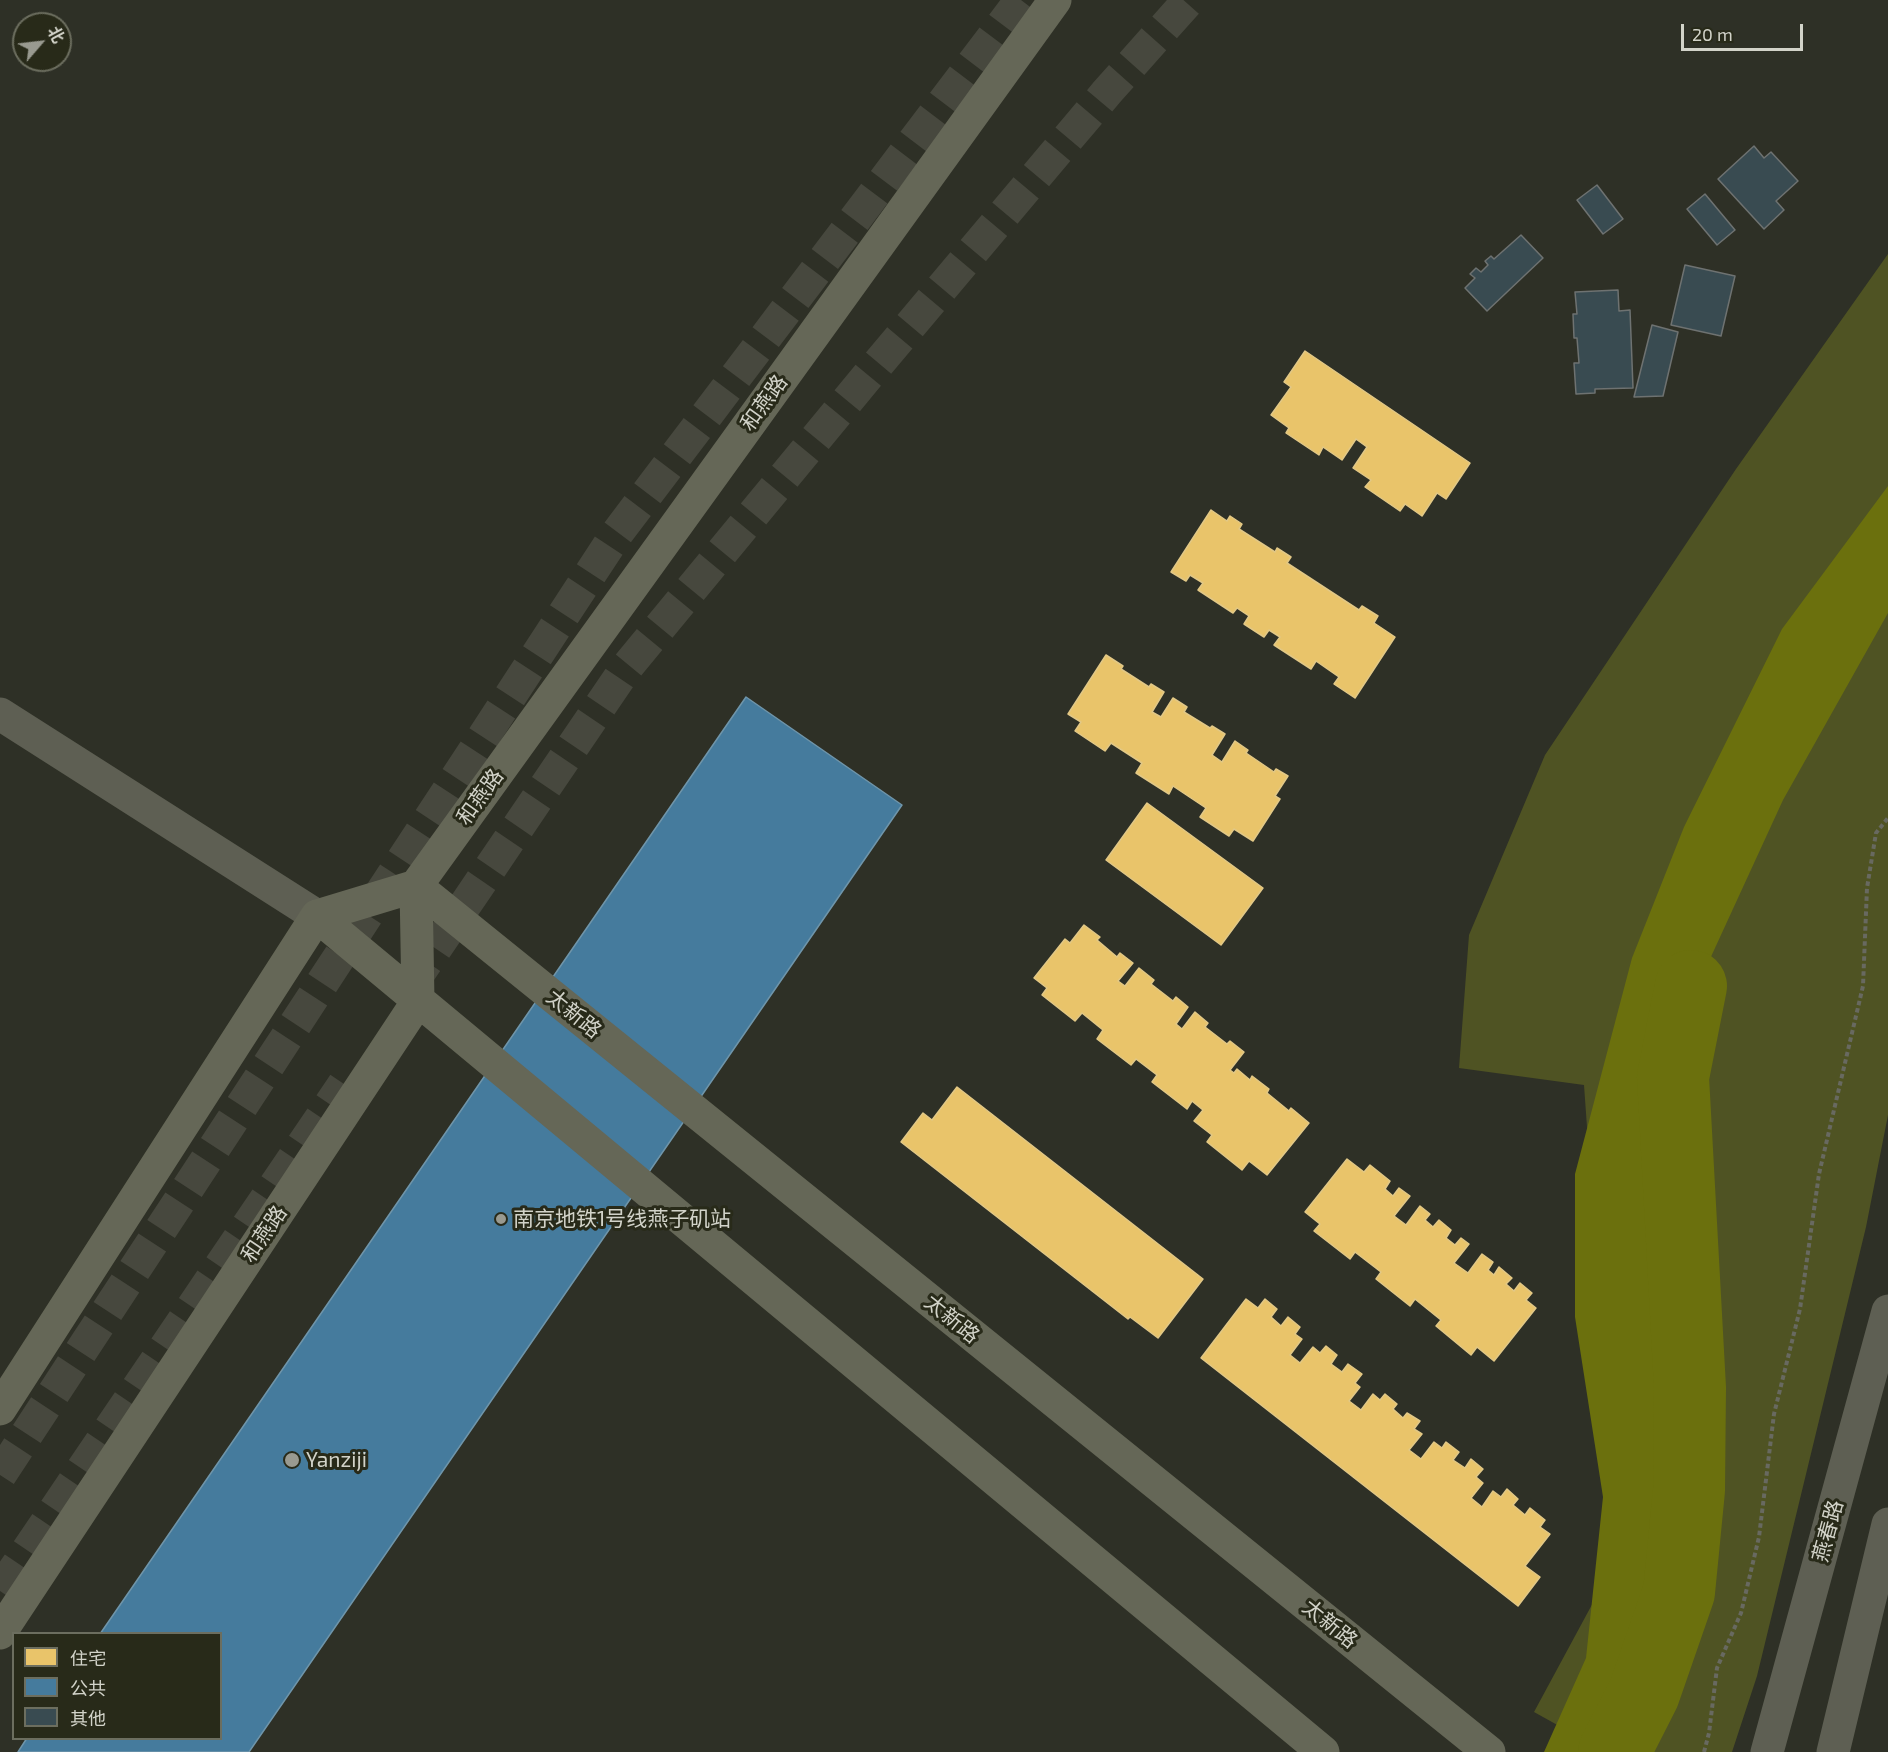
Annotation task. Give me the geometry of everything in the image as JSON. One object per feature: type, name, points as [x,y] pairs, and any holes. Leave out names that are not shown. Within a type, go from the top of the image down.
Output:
[{"type":"main road","name":"和燕路","points":[[416,886],[1055,0]]},
{"type":"main road","points":[[0,1409],[317,916],[416,886],[418,1001]]},
{"type":"main road","name":"太新路","points":[[416,886],[1489,1752]]},
{"type":"main road","points":[[317,916],[1323,1752]]},
{"type":"main road","name":"和燕路","points":[[0,1633],[418,1001]]},
{"type":"street","points":[[0,714],[317,916]]},
{"type":"street","name":"燕春路","points":[[1767,1752],[1888,1311]]},
{"type":"street","points":[[1833,1752],[1888,1524]]},
{"type":"path","points":[[1704,1752],[1709,1734],[1717,1668],[1741,1613],[1759,1537],[1774,1414],[1800,1309],[1819,1174],[1863,986],[1867,888],[1876,833],[1888,818]]},
{"type":"green space","points":[[1888,254],[1888,1115],[1866,1227],[1757,1676],[1732,1752],[1606,1752],[1534,1712],[1595,1599],[1611,1464],[1584,1085],[1459,1068],[1469,935],[1545,755],[1736,469]]},
{"type":"shaded area","points":[[1888,486],[1888,613],[1783,800],[1698,985],[1662,1128],[1653,1236],[1669,1392],[1675,1487],[1681,1516],[1679,1576],[1667,1629],[1660,1682],[1643,1752],[1544,1752],[1586,1658],[1603,1497],[1575,1317],[1575,1174],[1632,958],[1684,827],[1782,629]]},
{"type":"building: 住宅","points":[[1305,351],[1470,463],[1446,499],[1437,493],[1422,516],[1405,504],[1400,511],[1365,487],[1371,480],[1353,468],[1367,447],[1356,439],[1342,460],[1323,447],[1319,455],[1286,433],[1289,428],[1271,415],[1291,387],[1284,382]]},
{"type":"building: 住宅","points":[[1211,510],[1227,521],[1230,516],[1242,524],[1239,529],[1275,552],[1277,548],[1291,557],[1287,563],[1359,610],[1362,606],[1378,616],[1374,623],[1395,637],[1355,698],[1334,684],[1339,677],[1316,661],[1311,669],[1274,645],[1280,637],[1269,630],[1264,637],[1244,624],[1249,616],[1237,608],[1233,613],[1198,590],[1203,583],[1190,575],[1186,581],[1171,572]]},
{"type":"building: 住宅","points":[[1106,655],[1123,666],[1121,669],[1149,687],[1151,684],[1164,692],[1152,712],[1161,717],[1173,698],[1187,707],[1184,712],[1210,728],[1212,726],[1225,734],[1212,755],[1222,762],[1235,741],[1248,750],[1246,753],[1274,772],[1276,769],[1288,776],[1275,796],[1280,799],[1253,841],[1234,829],[1229,836],[1200,817],[1206,808],[1173,786],[1169,794],[1136,773],[1142,763],[1111,743],[1105,751],[1075,731],[1081,722],[1068,714]]},
{"type":"building: 住宅","points":[[1147,803],[1263,888],[1221,945],[1106,860]]},
{"type":"building: 住宅","points":[[1084,925],[1100,937],[1097,940],[1117,957],[1120,953],[1133,963],[1118,981],[1125,986],[1139,968],[1154,980],[1151,984],[1173,1001],[1176,997],[1188,1007],[1176,1024],[1182,1029],[1195,1012],[1208,1023],[1205,1027],[1227,1044],[1230,1041],[1244,1052],[1230,1070],[1234,1073],[1237,1069],[1250,1080],[1252,1076],[1269,1089],[1267,1093],[1289,1111],[1291,1108],[1309,1123],[1267,1175],[1249,1161],[1242,1170],[1207,1142],[1212,1135],[1194,1121],[1203,1110],[1192,1101],[1187,1109],[1152,1082],[1157,1075],[1136,1059],[1131,1065],[1097,1039],[1103,1030],[1082,1013],[1075,1021],[1042,995],[1047,988],[1034,978],[1065,939],[1070,943]]},
{"type":"building: 住宅","points":[[957,1087],[1203,1279],[1158,1338],[1130,1317],[1128,1319],[901,1142],[923,1113],[932,1120]]},
{"type":"building: 住宅","points":[[1347,1159],[1364,1172],[1370,1165],[1390,1181],[1385,1189],[1393,1196],[1399,1188],[1410,1196],[1394,1216],[1406,1225],[1420,1206],[1430,1214],[1425,1220],[1433,1227],[1439,1220],[1451,1230],[1446,1238],[1455,1245],[1461,1238],[1469,1244],[1454,1263],[1468,1273],[1482,1254],[1493,1262],[1488,1270],[1494,1275],[1499,1267],[1512,1278],[1506,1284],[1514,1291],[1520,1283],[1532,1293],[1526,1300],[1536,1308],[1494,1361],[1477,1347],[1471,1355],[1436,1326],[1441,1320],[1415,1299],[1410,1306],[1376,1279],[1381,1272],[1355,1252],[1350,1259],[1314,1231],[1320,1224],[1305,1212]]},
{"type":"building: 住宅","points":[[1246,1299],[1258,1308],[1265,1299],[1277,1309],[1271,1317],[1281,1326],[1288,1317],[1300,1327],[1295,1334],[1302,1339],[1290,1355],[1300,1363],[1313,1347],[1320,1353],[1326,1346],[1337,1355],[1331,1364],[1342,1372],[1348,1364],[1362,1374],[1355,1383],[1360,1387],[1349,1401],[1361,1410],[1373,1394],[1380,1400],[1385,1394],[1397,1404],[1393,1409],[1403,1418],[1407,1413],[1420,1421],[1414,1429],[1422,1434],[1409,1450],[1421,1459],[1434,1442],[1442,1448],[1446,1442],[1459,1452],[1453,1460],[1465,1468],[1471,1459],[1483,1469],[1476,1477],[1483,1483],[1471,1498],[1482,1507],[1493,1491],[1501,1497],[1507,1489],[1518,1499],[1513,1505],[1525,1515],[1530,1508],[1545,1520],[1540,1527],[1550,1534],[1525,1566],[1540,1577],[1518,1606],[1201,1358]]},
{"type":"building: 公共","name":"南京地铁1号线燕子矶站","points":[[746,697],[902,805],[249,1752],[18,1752],[26,1740],[222,1740],[222,1632],[101,1632]]},
{"type":"building: 其他","points":[[1754,146],[1764,158],[1771,152],[1798,181],[1776,201],[1784,210],[1764,229],[1718,179]]},
{"type":"building: 其他","points":[[1597,185],[1623,219],[1603,234],[1577,200]]},
{"type":"building: 其他","points":[[1705,194],[1735,230],[1717,245],[1687,209]]},
{"type":"building: 其他","points":[[1521,235],[1543,258],[1487,311],[1465,288],[1475,278],[1470,274],[1476,268],[1481,272],[1488,265],[1485,261],[1491,256],[1494,259]]},
{"type":"building: 其他","points":[[1685,265],[1735,276],[1721,336],[1671,325]]},
{"type":"building: 其他","points":[[1618,290],[1619,311],[1630,310],[1633,388],[1595,389],[1595,393],[1576,394],[1574,363],[1579,363],[1577,338],[1574,338],[1573,314],[1577,314],[1575,292]]},
{"type":"building: 其他","points":[[1652,325],[1678,332],[1663,396],[1634,397]]},
{"type":"waterway","points":[[1614,1752],[1644,1693],[1679,1592],[1689,1490],[1690,1388],[1673,1077],[1691,986]]},
{"type":"tunnel","points":[[0,1475],[615,536],[1021,0]]},
{"type":"tunnel","points":[[408,989],[626,668],[871,372],[1107,92],[1189,0]]},
{"type":"tunnel","points":[[0,1591],[344,1084]]},
{"type":"place","name":"南京地铁1号线燕子矶站","points":[[501,1219]]},
{"type":"place","name":"Yanziji","points":[[292,1460]]}]
